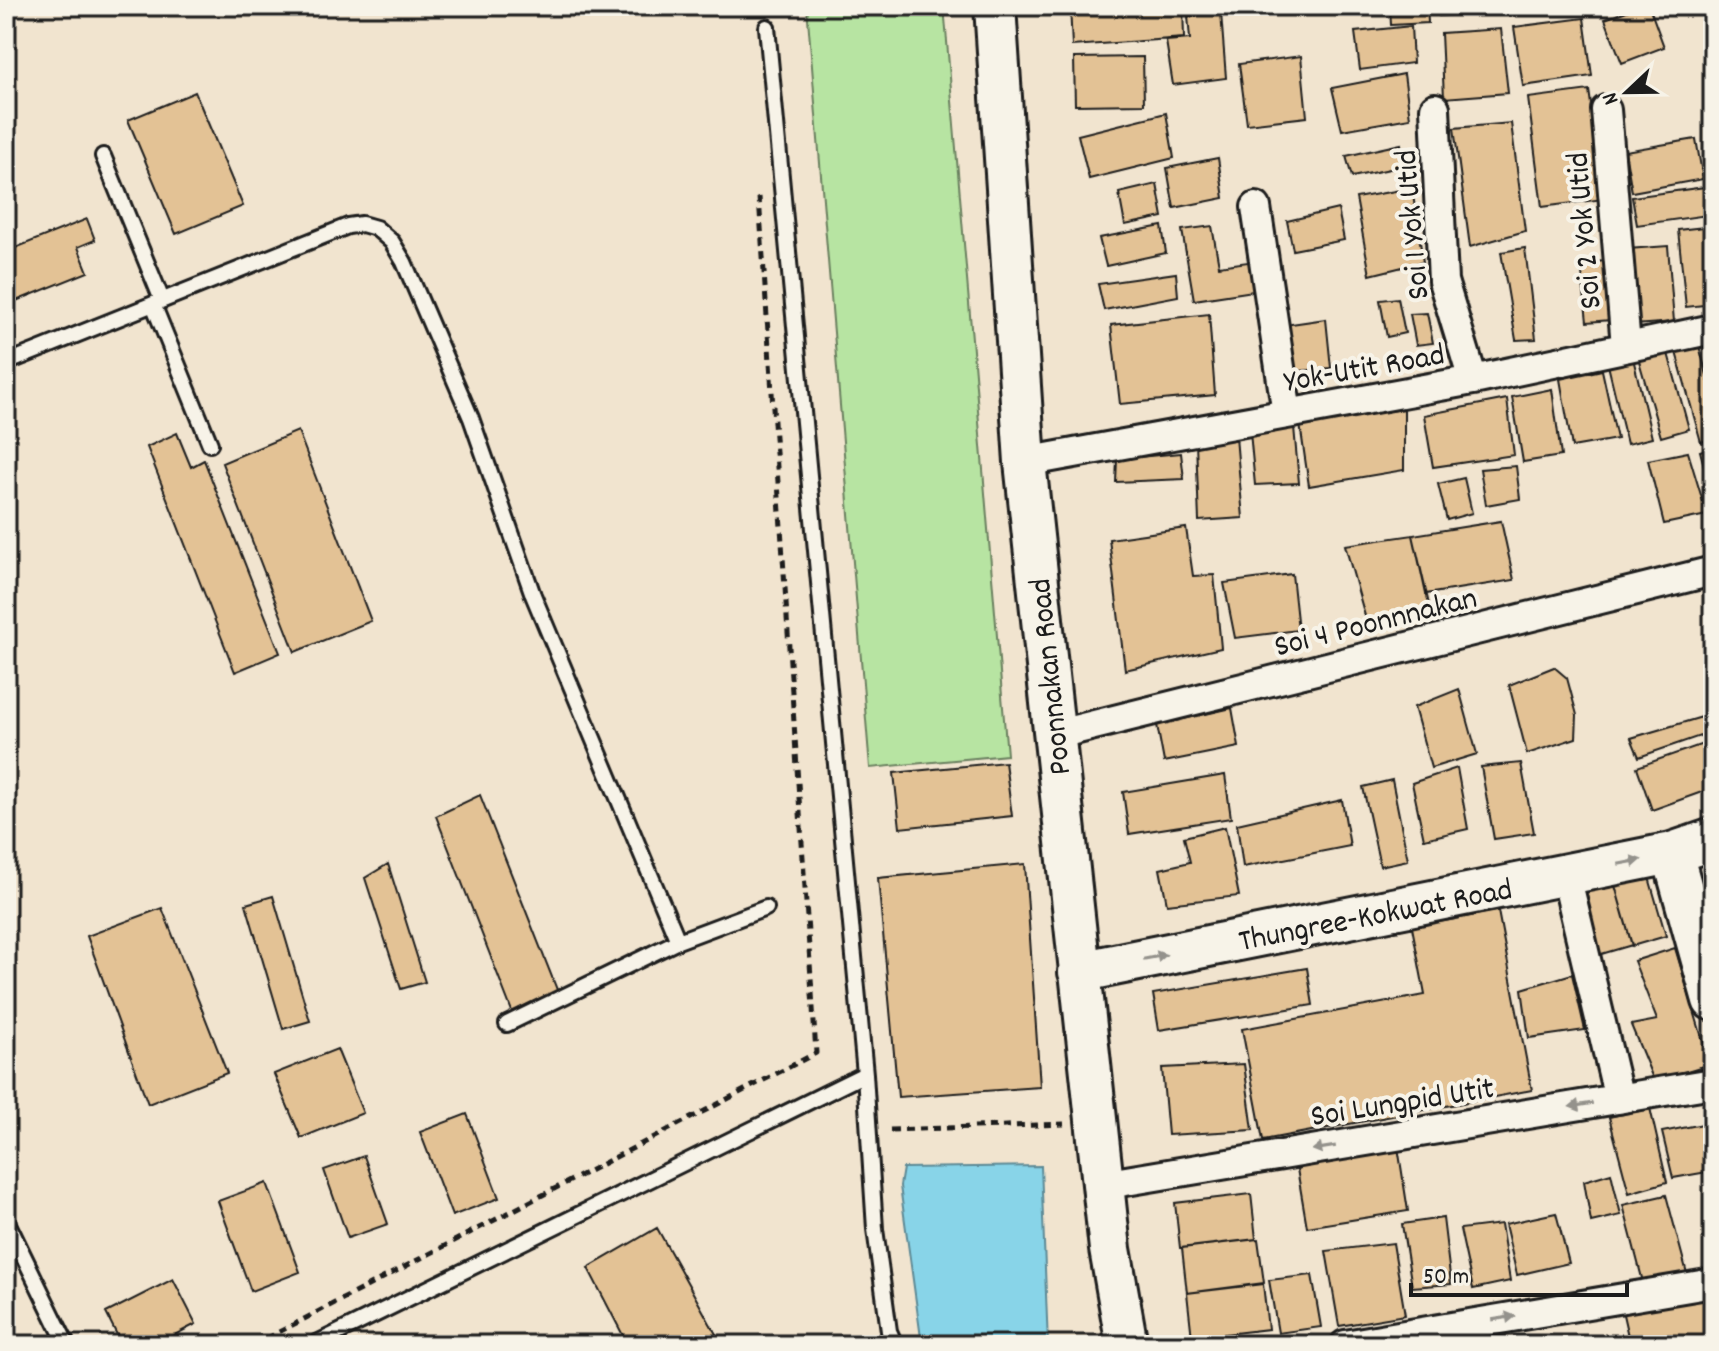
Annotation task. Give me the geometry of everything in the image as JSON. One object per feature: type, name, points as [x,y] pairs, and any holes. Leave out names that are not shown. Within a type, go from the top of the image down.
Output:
[{"type":"street","name":"Poonnakan Road","points":[[995,6],[1025,462],[1102,1185],[1127,1345]]},
{"type":"street","name":"Soi 1 Yok Utid","points":[[1435,108],[1443,281],[1473,380]]},
{"type":"street","name":"Soi 2 Yok Utid","points":[[1606,110],[1626,346]]},
{"type":"street","points":[[1256,207],[1287,414]]},
{"type":"street","name":"Yok-Utit Road","points":[[1025,462],[1473,380],[1713,329]]},
{"type":"street","name":"Soi 4 Poonnnakan","points":[[1054,735],[1713,571]]},
{"type":"street","name":"Thungree-Kokwat Road","points":[[1079,972],[1672,853],[1713,839]]},
{"type":"street","points":[[1672,853],[1713,1000]]},
{"type":"street","points":[[1566,875],[1619,1099]]},
{"type":"street","name":"Soi Lungpid Utit","points":[[1102,1185],[1713,1083]]},
{"type":"street","points":[[1345,1345],[1713,1283]]},
{"type":"lane","points":[[767,27],[865,1074],[875,1229],[889,1331],[895,1345]]},
{"type":"lane","points":[[103,156],[210,444]]},
{"type":"lane","points":[[6,363],[348,226],[370,226],[392,242],[404,262],[471,418],[533,595],[678,941]]},
{"type":"lane","points":[[507,1024],[678,941],[766,908]]},
{"type":"lane","points":[[313,1345],[865,1074]]},
{"type":"lane","points":[[6,1220],[67,1345]]},
{"type":"path","points":[[254,1345],[816,1053],[758,186]]},
{"type":"path","points":[[869,1131],[1070,1124]]},
{"type":"green space","points":[[807,6],[944,6],[1007,755],[870,768]]},
{"type":"water","points":[[1041,1166],[1048,1345],[922,1345],[900,1186],[903,1168]]},
{"type":"building","points":[[1070,6],[1183,6],[1184,38],[1072,46]]},
{"type":"building","points":[[1390,6],[1427,6],[1428,23],[1391,25]]},
{"type":"building","points":[[1438,6],[1488,6],[1488,12],[1439,16]]},
{"type":"building","points":[[1640,6],[1649,6],[1664,47],[1622,63],[1605,19]]},
{"type":"building","points":[[1221,13],[1226,78],[1173,85],[1166,41],[1190,39],[1188,16]]},
{"type":"building","points":[[1584,18],[1592,76],[1523,86],[1514,27]]},
{"type":"building","points":[[1411,26],[1413,63],[1360,70],[1355,32]]},
{"type":"building","points":[[1501,29],[1508,93],[1444,98],[1441,33]]},
{"type":"building","points":[[1301,56],[1307,117],[1247,124],[1239,64]]},
{"type":"building","points":[[1143,57],[1144,104],[1075,105],[1074,58]]},
{"type":"building","points":[[1404,74],[1410,118],[1342,130],[1332,88]]},
{"type":"building","points":[[1589,90],[1604,199],[1542,207],[1528,98]]},
{"type":"building","points":[[195,92],[243,206],[176,234],[128,120]]},
{"type":"building","points":[[1166,113],[1174,158],[1089,179],[1078,135]]},
{"type":"building","points":[[1511,123],[1525,231],[1470,247],[1454,128]]},
{"type":"building","points":[[1696,139],[1703,179],[1632,192],[1625,151]]},
{"type":"building","points":[[1401,144],[1404,166],[1352,177],[1346,156]]},
{"type":"building","points":[[1218,158],[1224,198],[1174,208],[1167,168]]},
{"type":"building","points":[[1157,184],[1163,217],[1125,225],[1119,193]]},
{"type":"building","points":[[1705,187],[1708,215],[1637,225],[1632,197]]},
{"type":"building","points":[[1412,188],[1423,262],[1370,275],[1356,198]]},
{"type":"building","points":[[1338,209],[1344,240],[1293,250],[1287,221]]},
{"type":"building","points":[[87,219],[95,240],[78,247],[88,272],[6,305],[6,247],[8,251]]},
{"type":"building","points":[[1162,226],[1166,253],[1106,266],[1099,238]]},
{"type":"building","points":[[1212,226],[1219,266],[1255,261],[1260,290],[1194,300],[1182,230]]},
{"type":"building","points":[[1713,226],[1713,304],[1686,307],[1678,230]]},
{"type":"building","points":[[1668,246],[1674,322],[1634,325],[1628,249]]},
{"type":"building","points":[[1525,248],[1536,339],[1516,340],[1501,252]]},
{"type":"building","points":[[1606,261],[1611,320],[1587,322],[1581,263]]},
{"type":"building","points":[[1176,273],[1178,296],[1104,310],[1098,284]]},
{"type":"building","points":[[1398,298],[1405,333],[1387,337],[1380,300]]},
{"type":"building","points":[[1427,313],[1433,343],[1416,345],[1410,314]]},
{"type":"building","points":[[1209,314],[1215,395],[1120,404],[1111,325]]},
{"type":"building","points":[[1326,319],[1331,368],[1289,372],[1284,325]]},
{"type":"building","points":[[1666,346],[1689,429],[1661,437],[1637,354]]},
{"type":"building","points":[[1699,346],[1713,397],[1713,439],[1701,442],[1676,352]]},
{"type":"building","points":[[1633,358],[1652,438],[1627,444],[1608,365]]},
{"type":"building","points":[[1602,370],[1617,439],[1572,447],[1560,379]]},
{"type":"building","points":[[1552,389],[1561,456],[1523,462],[1512,397]]},
{"type":"building","points":[[1507,399],[1514,455],[1433,467],[1424,415]]},
{"type":"building","points":[[1404,409],[1404,470],[1309,486],[1300,424]]},
{"type":"building","points":[[1294,427],[1299,483],[1255,485],[1250,432]]},
{"type":"building","points":[[298,431],[371,621],[295,652],[222,463]]},
{"type":"building","points":[[177,433],[191,467],[204,460],[280,653],[235,672],[147,447]]},
{"type":"building","points":[[1236,437],[1243,518],[1199,521],[1196,442]]},
{"type":"building","points":[[1713,447],[1713,500],[1700,451]]},
{"type":"building","points":[[1688,452],[1707,515],[1664,524],[1648,460]]},
{"type":"building","points":[[1181,453],[1184,479],[1116,482],[1117,459]]},
{"type":"building","points":[[1516,466],[1520,499],[1486,505],[1480,469]]},
{"type":"building","points":[[1464,478],[1472,513],[1447,520],[1438,484]]},
{"type":"building","points":[[1501,521],[1514,580],[1426,594],[1413,535]]},
{"type":"building","points":[[1186,528],[1193,576],[1214,575],[1221,648],[1125,670],[1109,539]]},
{"type":"building","points":[[1413,535],[1430,609],[1367,623],[1345,545]]},
{"type":"building","points":[[1292,574],[1298,630],[1235,638],[1224,583]]},
{"type":"building","points":[[1554,667],[1567,678],[1577,715],[1576,738],[1527,754],[1509,685]]},
{"type":"building","points":[[1459,689],[1477,754],[1431,768],[1414,707]]},
{"type":"building","points":[[1232,708],[1239,747],[1164,762],[1157,725]]},
{"type":"building","points":[[1702,717],[1709,733],[1639,757],[1631,738]]},
{"type":"building","points":[[1703,744],[1713,772],[1713,788],[1652,810],[1637,767]]},
{"type":"building","points":[[1005,762],[1012,816],[900,828],[894,773]]},
{"type":"building","points":[[1521,763],[1534,833],[1494,839],[1481,767]]},
{"type":"building","points":[[1457,768],[1468,829],[1424,839],[1412,783]]},
{"type":"building","points":[[1225,775],[1231,818],[1129,834],[1123,792]]},
{"type":"building","points":[[1392,780],[1408,860],[1380,866],[1363,787]]},
{"type":"building","points":[[480,795],[561,1000],[515,1019],[436,816]]},
{"type":"building","points":[[1342,800],[1350,846],[1243,867],[1237,824]]},
{"type":"building","points":[[1225,827],[1239,896],[1167,904],[1160,869],[1190,862],[1184,837]]},
{"type":"building","points":[[388,864],[425,982],[401,989],[365,878]]},
{"type":"building","points":[[1025,864],[1040,1087],[898,1097],[878,878]]},
{"type":"building","points":[[1648,874],[1666,936],[1632,946],[1614,882]]},
{"type":"building","points":[[1614,882],[1632,945],[1598,955],[1581,891]]},
{"type":"building","points":[[273,896],[310,1021],[283,1029],[246,904]]},
{"type":"building","points":[[162,908],[227,1073],[148,1104],[87,936]]},
{"type":"building","points":[[1498,911],[1532,1090],[1263,1140],[1242,1029],[1425,995],[1412,927]]},
{"type":"building","points":[[1675,948],[1710,1064],[1654,1081],[1631,1025],[1657,1020],[1634,961]]},
{"type":"building","points":[[1307,968],[1313,1005],[1159,1030],[1153,994]]},
{"type":"building","points":[[1572,974],[1585,1030],[1529,1038],[1522,989]]},
{"type":"building","points":[[337,1049],[363,1113],[301,1138],[274,1074]]},
{"type":"building","points":[[1244,1064],[1253,1130],[1168,1135],[1162,1068]]},
{"type":"building","points":[[1650,1108],[1667,1182],[1629,1193],[1609,1117]]},
{"type":"building","points":[[467,1114],[499,1198],[452,1216],[420,1132]]},
{"type":"building","points":[[1713,1122],[1713,1171],[1673,1178],[1662,1132]]},
{"type":"building","points":[[1398,1147],[1408,1211],[1307,1227],[1296,1163]]},
{"type":"building","points":[[364,1156],[388,1224],[348,1238],[324,1170]]},
{"type":"building","points":[[1611,1173],[1621,1215],[1591,1222],[1584,1181]]},
{"type":"building","points":[[267,1183],[300,1272],[251,1291],[218,1201]]},
{"type":"building","points":[[1251,1194],[1256,1239],[1180,1248],[1175,1203]]},
{"type":"building","points":[[1666,1195],[1688,1277],[1644,1286],[1623,1205]]},
{"type":"building","points":[[1556,1213],[1569,1263],[1517,1275],[1505,1224]]},
{"type":"building","points":[[1443,1218],[1451,1284],[1412,1287],[1402,1224]]},
{"type":"building","points":[[1501,1224],[1510,1281],[1473,1289],[1460,1229]]},
{"type":"building","points":[[657,1228],[722,1345],[628,1345],[588,1268]]},
{"type":"building","points":[[1258,1239],[1264,1283],[1187,1293],[1182,1248]]},
{"type":"building","points":[[1393,1243],[1405,1315],[1339,1326],[1326,1251]]},
{"type":"building","points":[[1312,1275],[1321,1327],[1278,1333],[1269,1280]]},
{"type":"building","points":[[173,1279],[196,1324],[155,1345],[122,1345],[106,1313]]},
{"type":"building","points":[[1263,1284],[1268,1329],[1192,1338],[1187,1293]]},
{"type":"building","points":[[1713,1295],[1713,1345],[1630,1345],[1622,1310]]}]
